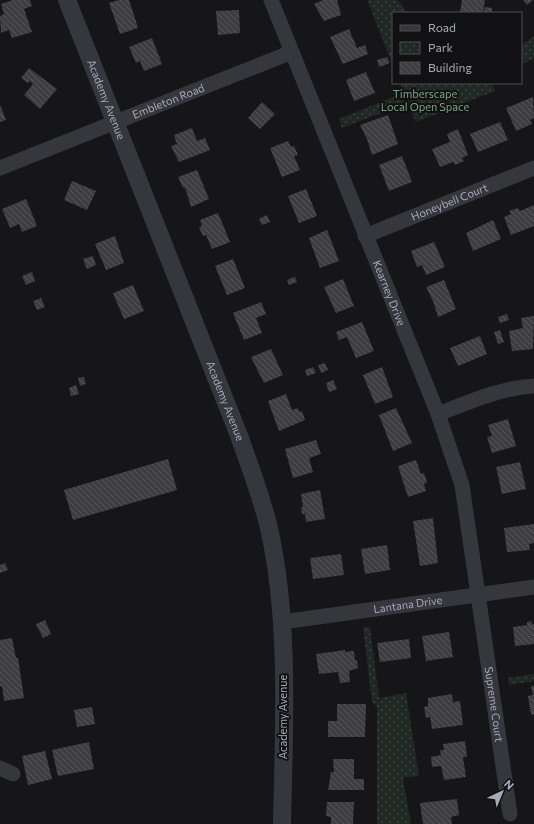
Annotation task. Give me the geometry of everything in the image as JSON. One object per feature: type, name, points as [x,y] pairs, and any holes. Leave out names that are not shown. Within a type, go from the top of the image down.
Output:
[{"type":"street","name":"Academy Avenue","points":[[67,0],[114,123],[213,369],[258,487],[269,528],[277,577],[282,622],[282,824]]},
{"type":"street","name":"Kearney Drive","points":[[271,0],[438,414],[462,485],[478,595]]},
{"type":"street","name":"Embleton Road","points":[[0,168],[292,52]]},
{"type":"street","name":"Honeybell Court","points":[[365,236],[534,168]]},
{"type":"street","points":[[438,414],[488,395],[510,389],[534,386]]},
{"type":"street","name":"Lantana Drive","points":[[282,622],[534,587]]},
{"type":"street","name":"Supreme Court","points":[[478,595],[510,814]]},
{"type":"green space","name":"Timberscape Local Open Space","points":[[367,0],[398,0],[407,12],[392,12],[392,63]]},
{"type":"green space","points":[[534,36],[534,59],[522,64],[522,44]]},
{"type":"green space","name":"Timberscape Local Open Space","points":[[400,84],[492,84],[495,91],[416,122],[407,103],[342,128],[339,119],[403,93]]},
{"type":"green space","points":[[363,627],[370,627],[379,698],[406,693],[419,776],[403,778],[411,824],[377,824],[377,707],[372,702]]},
{"type":"green space","points":[[534,674],[534,681],[509,685],[508,678]]},
{"type":"building","points":[[13,0],[30,0],[32,6],[24,9],[32,32],[12,38],[9,30],[1,33],[0,16],[4,14],[1,4]]},
{"type":"building","points":[[119,0],[129,0],[138,28],[120,34],[109,3]]},
{"type":"building","points":[[323,0],[337,0],[341,15],[324,21],[314,4]]},
{"type":"building","points":[[462,0],[485,0],[483,12],[460,12]]},
{"type":"building","points":[[523,0],[533,0],[527,5]]},
{"type":"building","points":[[485,7],[492,8],[492,12],[484,12]]},
{"type":"building","points":[[239,10],[240,33],[218,35],[216,11]]},
{"type":"building","points":[[349,29],[357,48],[365,45],[368,54],[343,64],[330,37]]},
{"type":"building","points":[[152,38],[162,64],[144,71],[140,61],[136,63],[129,47]]},
{"type":"building","points":[[387,57],[390,63],[379,67],[377,60]]},
{"type":"building","points":[[29,68],[57,89],[40,109],[24,95],[33,84],[30,81],[28,83],[21,78]]},
{"type":"building","points":[[366,72],[375,93],[354,101],[346,80]]},
{"type":"building","points":[[533,97],[534,118],[530,120],[532,124],[516,131],[506,108]]},
{"type":"building","points":[[262,102],[275,114],[260,129],[248,118]]},
{"type":"building","points":[[0,105],[6,120],[0,122]]},
{"type":"building","points":[[388,115],[398,144],[372,155],[367,139],[360,125]]},
{"type":"building","points":[[500,122],[508,140],[478,152],[470,134]]},
{"type":"building","points":[[192,128],[197,141],[205,138],[210,150],[179,162],[171,146],[177,144],[174,135]]},
{"type":"building","points":[[458,129],[468,155],[462,158],[464,161],[455,165],[453,162],[440,167],[432,149],[450,142],[447,134]]},
{"type":"building","points":[[288,141],[291,147],[294,146],[298,155],[294,156],[300,170],[282,177],[270,148]]},
{"type":"building","points":[[402,156],[412,182],[389,191],[379,165]]},
{"type":"building","points":[[197,170],[209,199],[191,207],[186,190],[184,187],[183,188],[178,177]]},
{"type":"building","points":[[72,181],[96,191],[87,210],[64,200]]},
{"type":"building","points":[[306,189],[317,216],[299,223],[288,196]]},
{"type":"building","points":[[26,199],[37,226],[22,232],[19,224],[10,228],[2,209]]},
{"type":"building","points":[[534,205],[534,226],[511,235],[504,217],[511,214],[509,211],[518,208],[520,211]]},
{"type":"building","points":[[218,213],[230,242],[212,249],[206,235],[203,236],[199,227],[202,226],[200,220]]},
{"type":"building","points":[[267,215],[270,222],[262,225],[259,219]]},
{"type":"building","points":[[493,220],[501,239],[473,251],[466,233]]},
{"type":"building","points":[[327,230],[339,261],[320,268],[309,238]]},
{"type":"building","points":[[115,236],[124,263],[106,270],[95,244]]},
{"type":"building","points":[[434,242],[445,267],[426,275],[422,265],[417,267],[411,251]]},
{"type":"building","points":[[93,256],[96,265],[87,269],[83,259]]},
{"type":"building","points":[[233,259],[245,288],[227,295],[215,266]]},
{"type":"building","points":[[32,272],[35,281],[26,285],[22,276]]},
{"type":"building","points":[[295,277],[297,282],[289,285],[287,280]]},
{"type":"building","points":[[343,279],[354,306],[336,313],[324,287]]},
{"type":"building","points":[[444,280],[456,309],[438,317],[433,301],[426,287]]},
{"type":"building","points":[[133,285],[144,311],[124,319],[113,293]]},
{"type":"building","points":[[41,298],[45,307],[37,310],[33,301]]},
{"type":"building","points":[[261,302],[266,314],[256,318],[262,333],[244,340],[233,313]]},
{"type":"building","points":[[507,314],[509,320],[500,323],[498,317]]},
{"type":"building","points":[[534,316],[533,349],[512,351],[509,331],[523,328],[521,318]]},
{"type":"building","points":[[362,322],[374,351],[356,358],[347,337],[339,340],[336,332]]},
{"type":"building","points":[[500,330],[504,342],[498,344],[494,332]]},
{"type":"building","points":[[480,336],[487,354],[458,366],[450,348]]},
{"type":"building","points":[[271,349],[283,375],[264,383],[251,357]]},
{"type":"building","points":[[325,363],[328,370],[321,373],[318,365]]},
{"type":"building","points":[[313,367],[316,373],[307,376],[305,370]]},
{"type":"building","points":[[382,367],[393,397],[375,404],[363,375]]},
{"type":"building","points":[[84,377],[86,384],[80,386],[78,378]]},
{"type":"building","points":[[333,380],[337,389],[329,392],[326,383]]},
{"type":"building","points":[[76,385],[79,394],[71,396],[69,388]]},
{"type":"building","points":[[286,394],[292,410],[298,408],[299,412],[302,411],[305,420],[279,431],[268,401]]},
{"type":"building","points":[[396,408],[412,443],[393,451],[379,415]]},
{"type":"building","points":[[508,419],[516,446],[492,453],[487,437],[492,436],[488,425]]},
{"type":"building","points":[[316,440],[321,454],[309,458],[313,472],[293,478],[285,449]]},
{"type":"building","points":[[168,459],[177,490],[73,520],[64,490]]},
{"type":"building","points":[[416,460],[421,474],[424,473],[427,482],[424,484],[426,491],[408,497],[398,466]]},
{"type":"building","points":[[520,462],[526,489],[502,494],[496,467]]},
{"type":"building","points":[[320,490],[325,519],[306,522],[305,514],[302,514],[301,507],[303,507],[301,494]]},
{"type":"building","points":[[433,518],[438,563],[420,566],[413,521]]},
{"type":"building","points":[[534,524],[534,543],[529,544],[530,550],[507,552],[504,528]]},
{"type":"building","points":[[387,545],[390,570],[365,574],[361,549]]},
{"type":"building","points":[[341,554],[344,575],[313,579],[310,558]]},
{"type":"building","points":[[5,563],[8,570],[0,573],[0,565]]},
{"type":"building","points":[[45,620],[51,634],[43,638],[36,624]]},
{"type":"building","points":[[531,621],[532,624],[534,624],[534,644],[515,646],[513,627],[527,625],[527,622]]},
{"type":"building","points":[[449,632],[453,657],[426,661],[422,636]]},
{"type":"building","points":[[12,638],[16,658],[18,658],[24,698],[4,701],[2,686],[0,687],[0,640]]},
{"type":"building","points":[[409,639],[411,658],[380,662],[377,643]]},
{"type":"building","points":[[345,650],[345,652],[354,651],[355,661],[357,660],[358,668],[349,671],[350,682],[340,683],[338,672],[319,674],[316,654]]},
{"type":"building","points":[[531,686],[534,686],[534,714],[531,715],[528,696],[533,695]]},
{"type":"building","points":[[452,694],[453,702],[460,701],[463,725],[432,729],[430,717],[426,718],[424,707],[428,706],[428,698]]},
{"type":"building","points":[[337,704],[366,704],[365,737],[328,737],[328,721],[337,721]]},
{"type":"building","points":[[92,707],[95,724],[77,727],[74,710]]},
{"type":"building","points":[[465,741],[467,757],[463,757],[466,777],[444,780],[441,766],[432,767],[431,757],[441,755],[440,750],[444,750],[443,744]]},
{"type":"building","points":[[89,742],[94,769],[58,776],[52,750]]},
{"type":"building","points":[[45,751],[52,779],[28,785],[22,756]]},
{"type":"building","points":[[333,759],[354,759],[354,779],[364,779],[364,790],[328,790],[331,772],[334,772]]},
{"type":"building","points":[[457,799],[459,815],[451,817],[452,824],[423,824],[420,803]]},
{"type":"building","points":[[327,802],[354,802],[353,824],[331,824],[331,817],[326,816]]}]
